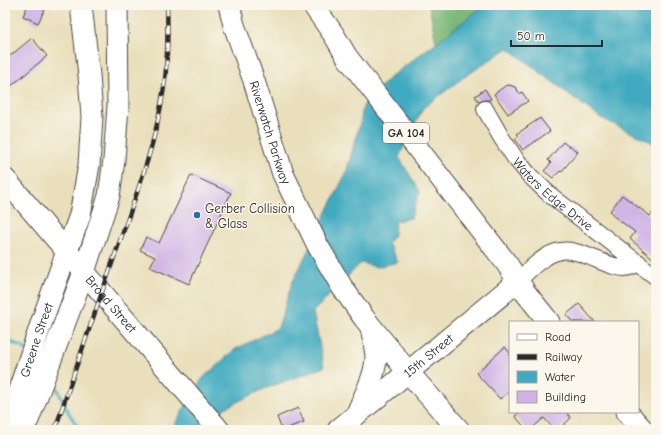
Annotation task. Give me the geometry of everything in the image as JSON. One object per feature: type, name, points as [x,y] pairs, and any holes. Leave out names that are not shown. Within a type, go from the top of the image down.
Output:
[{"type":"main road","name":"Greene Street","points":[[18,422],[42,321],[80,215],[89,165],[92,117],[81,5]]},
{"type":"main road","name":"Greene Street","points":[[18,422],[62,332],[109,196],[114,160],[118,106],[117,5]]},
{"type":"main road","name":"Riverwatch Parkway","points":[[229,5],[283,174],[318,246],[342,287],[367,322],[408,372],[459,430]]},
{"type":"main road","name":"GA 104","points":[[313,5],[348,57],[507,264],[525,292],[548,321]]},
{"type":"main road","name":"Broad Street","points":[[5,179],[220,429]]},
{"type":"main road","name":"15th Street","points":[[345,425],[518,281]]},
{"type":"main road","points":[[345,425],[372,377],[374,369],[376,356],[374,339],[367,322]]},
{"type":"main road","points":[[628,413],[643,430]]},
{"type":"street","name":"Waters Edge Drive","points":[[485,109],[504,142],[530,176],[550,195],[656,277]]},
{"type":"street","points":[[518,281],[528,270],[545,258],[562,250],[578,252],[621,268],[629,268],[638,262]]},
{"type":"green space","points":[[429,5],[485,5],[436,43]]},
{"type":"water","points":[[485,5],[656,5],[656,147],[651,142],[599,117],[508,48],[460,80],[423,108],[399,157],[420,192],[411,218],[395,221],[394,235],[388,243],[398,262],[377,267],[361,263],[313,312],[324,367],[264,389],[225,408],[199,430],[165,430],[173,427],[202,379],[234,350],[278,328],[292,283],[346,173],[361,119],[363,106],[388,79]]},
{"type":"building","points":[[28,5],[47,5],[38,23],[23,16]]},
{"type":"building","points":[[32,38],[47,56],[5,91],[5,60]]},
{"type":"building","points":[[509,85],[515,87],[520,94],[522,92],[528,101],[508,114],[494,94],[505,86]]},
{"type":"building","points":[[485,89],[491,99],[479,102],[475,96]]},
{"type":"building","points":[[540,118],[550,131],[523,150],[515,139],[519,136],[517,134]]},
{"type":"building","points":[[563,142],[578,152],[561,172],[560,171],[553,178],[544,171],[551,163],[548,160]]},
{"type":"building","name":"Gerber Collision & Glass","points":[[191,175],[231,193],[189,284],[150,267],[155,257],[140,250],[146,237],[159,243]]},
{"type":"building","points":[[622,195],[650,216],[656,209],[656,261],[630,239],[635,232],[612,215],[613,213],[610,211]]},
{"type":"building","points":[[579,304],[594,321],[572,321],[566,315]]},
{"type":"building","points":[[505,347],[509,352],[509,392],[500,399],[476,373]]},
{"type":"building","points":[[298,408],[304,422],[282,430],[277,417]]},
{"type":"building","points":[[519,413],[567,413],[571,418],[558,430],[555,430],[544,418],[530,430],[527,430],[515,416]]},
{"type":"waterway","points":[[5,340],[23,347],[26,350]]},
{"type":"waterway","points":[[52,377],[68,412],[80,430]]},
{"type":"railway","points":[[55,430],[148,159],[160,111],[165,77],[168,25],[167,5]]},
{"type":"place","name":"Gerber Collision & Glass","points":[[197,215]]}]
